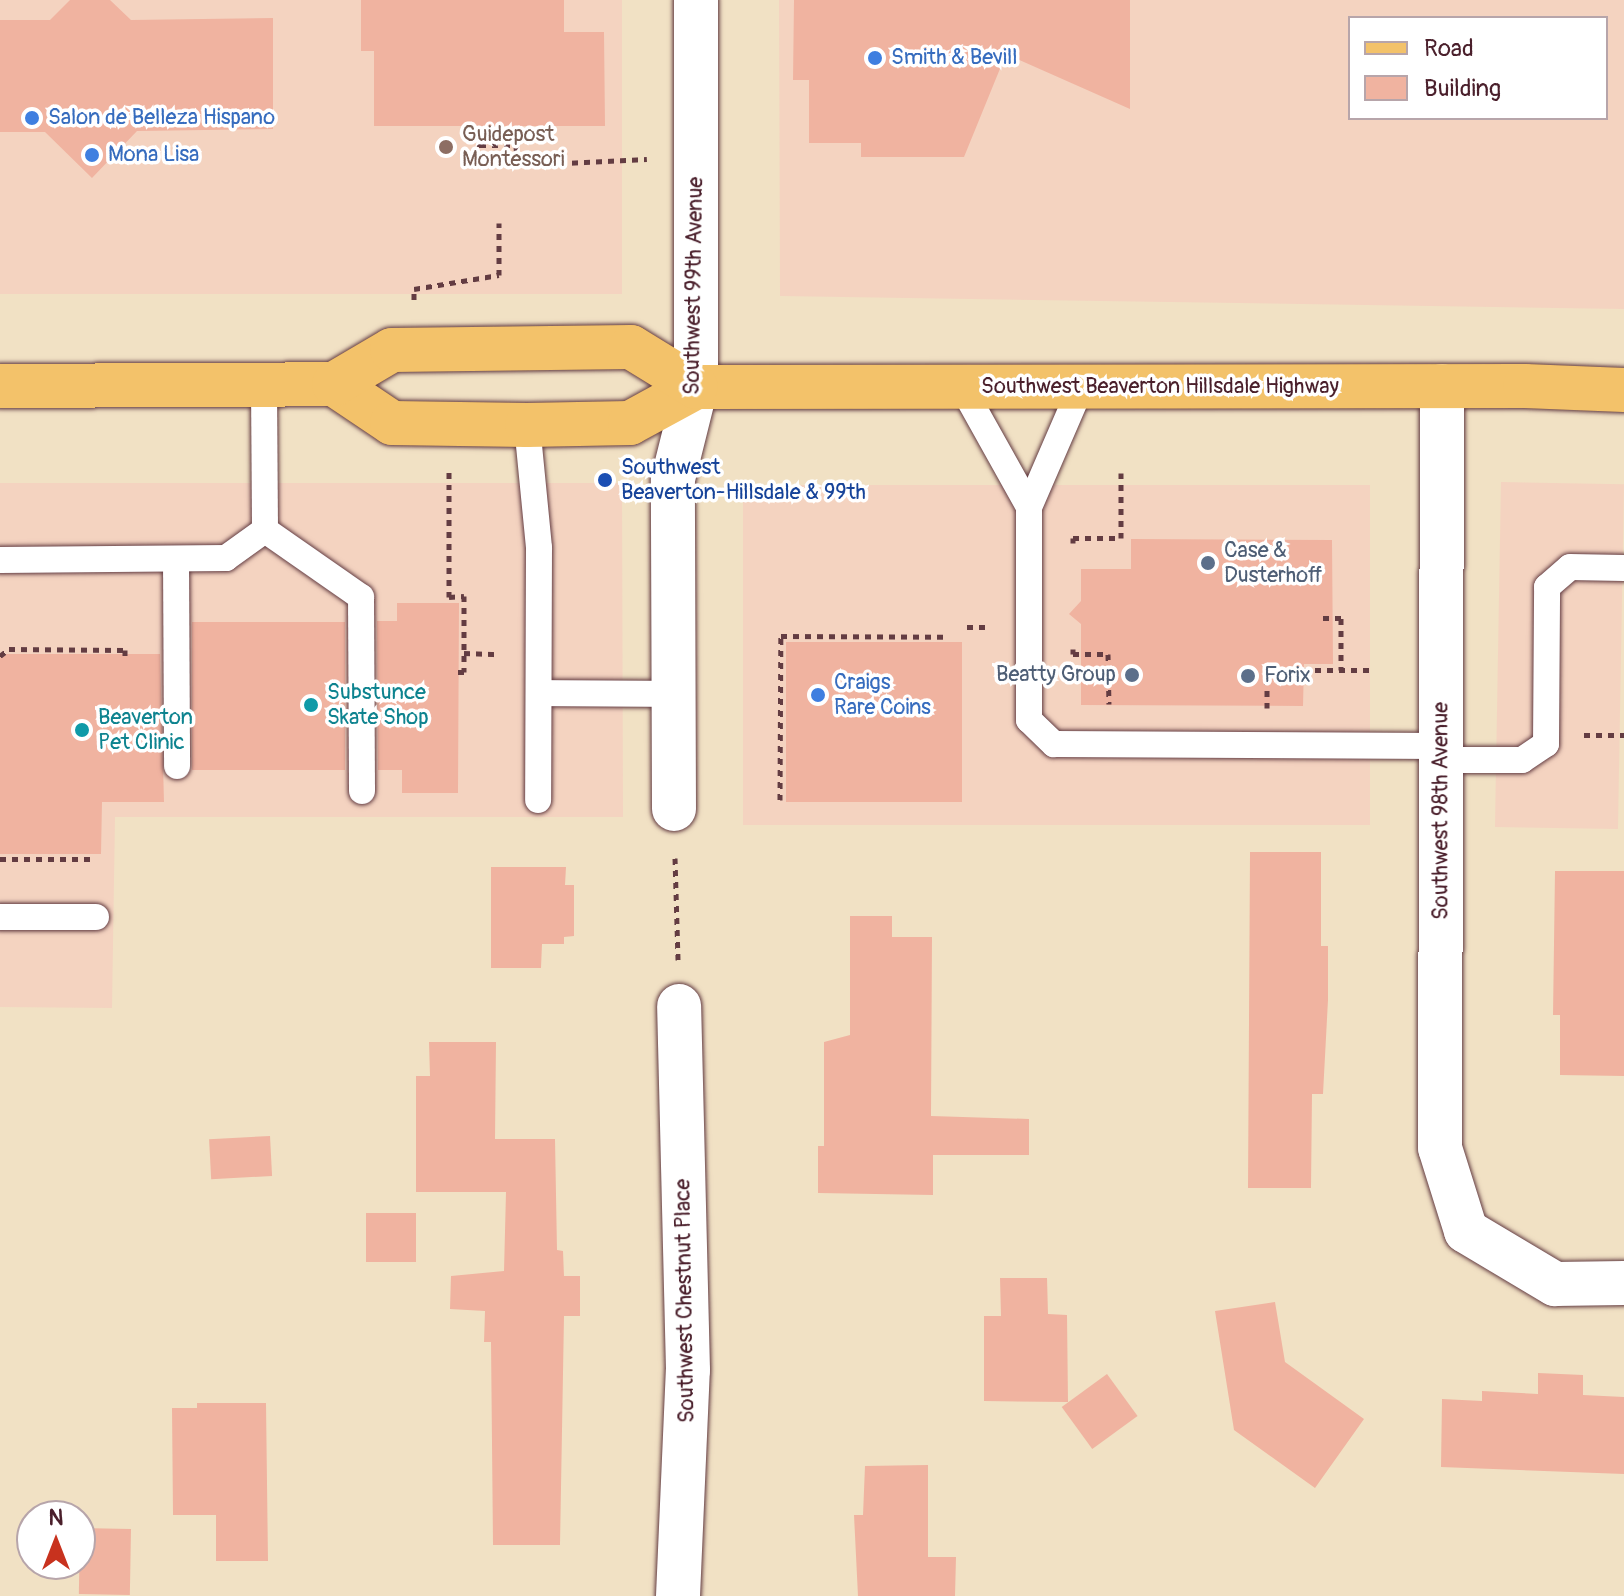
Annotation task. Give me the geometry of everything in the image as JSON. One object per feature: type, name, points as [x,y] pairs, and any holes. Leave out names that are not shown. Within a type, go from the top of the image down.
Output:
[{"type":"main road","points":[[0,386],[334,384],[392,350],[631,347],[696,387]]},
{"type":"main road","name":"Southwest Beaverton Hillsdale Highway","points":[[334,384],[392,423],[527,425],[630,423],[696,387],[1442,386],[1624,390]]},
{"type":"street","name":"Southwest 99th Avenue","points":[[674,809],[673,479],[696,387],[696,0]]},
{"type":"street","name":"Southwest 98th Avenue","points":[[1442,386],[1440,1148],[1466,1231],[1555,1284],[1624,1283]]},
{"type":"street","name":"Southwest Chestnut Place","points":[[678,1596],[688,1370],[679,1006]]},
{"type":"lane","points":[[264,385],[265,530]]},
{"type":"lane","points":[[962,387],[1029,507]]},
{"type":"lane","points":[[1081,387],[1029,507],[1029,720],[1054,744],[1267,745],[1522,760],[1546,744],[1547,587],[1570,567],[1624,568]]},
{"type":"lane","points":[[527,425],[539,548],[538,800]]},
{"type":"lane","points":[[0,560],[226,558],[265,530]]},
{"type":"lane","points":[[265,530],[361,597],[362,791]]},
{"type":"lane","points":[[176,559],[177,766]]},
{"type":"lane","points":[[539,693],[674,694]]},
{"type":"lane","points":[[0,917],[96,917]]},
{"type":"path","points":[[479,159],[480,126]]},
{"type":"path","points":[[480,145],[516,145],[517,162],[524,165],[649,159]]},
{"type":"path","points":[[414,309],[414,289],[499,275],[499,223]]},
{"type":"path","points":[[449,471],[449,597],[464,596],[464,672],[458,672]]},
{"type":"path","points":[[1073,553],[1073,538],[1121,538],[1121,473]]},
{"type":"path","points":[[1323,618],[1341,618],[1341,670]]},
{"type":"path","points":[[967,627],[1003,627]]},
{"type":"path","points":[[773,636],[827,633],[867,639],[946,637]]},
{"type":"path","points":[[780,800],[783,715],[781,636]]},
{"type":"path","points":[[1073,640],[1073,654],[1108,654],[1109,745]]},
{"type":"path","points":[[0,656],[9,649],[125,650],[125,658]]},
{"type":"path","points":[[1267,745],[1267,670],[1375,670]]},
{"type":"path","points":[[674,809],[679,1006]]},
{"type":"path","points":[[0,859],[96,859]]},
{"type":"shaded area","points":[[0,0],[622,0],[622,294],[0,294]]},
{"type":"shaded area","points":[[779,0],[1624,0],[1624,309],[780,296]]},
{"type":"shaded area","points":[[1501,482],[1624,484],[1618,829],[1495,827]]},
{"type":"shaded area","points":[[0,483],[622,483],[623,817],[115,817],[112,1008],[0,1007]]},
{"type":"shaded area","points":[[743,485],[1370,485],[1370,825],[743,825]]},
{"type":"building","points":[[70,0],[110,0],[131,20],[273,18],[273,129],[137,131],[92,178],[45,132],[0,132],[0,20],[50,20]]},
{"type":"building","points":[[361,0],[564,0],[564,32],[604,32],[605,126],[374,126],[374,51],[361,51]]},
{"type":"building","name":"Smith & Bevill","points":[[794,0],[1130,0],[1130,109],[1006,54],[964,157],[861,157],[861,143],[809,143],[809,80],[793,80]]},
{"type":"building","points":[[1131,539],[1332,540],[1333,664],[1304,664],[1303,706],[1081,705],[1081,624],[1069,614],[1081,601],[1081,569],[1131,569]]},
{"type":"building","points":[[397,603],[459,603],[458,793],[402,793],[402,770],[378,770],[377,621],[397,621]]},
{"type":"building","points":[[192,622],[345,622],[345,770],[192,770]]},
{"type":"building","points":[[786,642],[962,642],[962,802],[786,802]]},
{"type":"building","name":"Beaverton Pet Clinic","points":[[0,654],[160,654],[164,802],[102,802],[101,854],[0,854]]},
{"type":"building","points":[[1250,852],[1321,852],[1321,946],[1328,946],[1328,1000],[1323,1094],[1312,1094],[1311,1188],[1248,1188]]},
{"type":"building","points":[[491,867],[566,867],[565,885],[574,885],[574,936],[564,937],[564,944],[542,944],[541,968],[491,968]]},
{"type":"building","points":[[1555,871],[1624,871],[1624,1076],[1560,1075],[1560,1015],[1553,1015]]},
{"type":"building","points":[[850,916],[892,916],[892,937],[932,937],[931,1116],[1029,1119],[1029,1155],[933,1155],[933,1195],[818,1193],[818,1146],[824,1146],[824,1042],[850,1035]]},
{"type":"building","points":[[429,1042],[496,1042],[495,1139],[555,1139],[557,1250],[563,1251],[564,1276],[580,1276],[580,1316],[564,1316],[560,1545],[493,1545],[491,1342],[484,1342],[485,1311],[450,1309],[451,1276],[504,1271],[506,1192],[416,1192],[416,1076],[430,1076]]},
{"type":"building","points":[[270,1136],[272,1176],[211,1179],[209,1139]]},
{"type":"building","points":[[366,1213],[416,1213],[416,1262],[366,1262]]},
{"type":"building","points":[[1000,1278],[1047,1278],[1048,1314],[1067,1315],[1068,1402],[984,1401],[984,1316],[1001,1316]]},
{"type":"building","points":[[1275,1302],[1285,1362],[1364,1419],[1315,1488],[1234,1430],[1215,1311]]},
{"type":"building","points":[[1538,1373],[1583,1375],[1583,1395],[1624,1397],[1624,1474],[1441,1467],[1442,1399],[1482,1401],[1482,1391],[1538,1394]]},
{"type":"building","points":[[1107,1374],[1138,1416],[1092,1449],[1062,1407]]},
{"type":"building","points":[[197,1403],[266,1403],[268,1561],[216,1561],[216,1515],[173,1515],[172,1408],[197,1408]]},
{"type":"building","points":[[928,1465],[928,1557],[956,1557],[955,1596],[858,1596],[854,1515],[863,1515],[865,1466]]},
{"type":"building","points":[[96,1528],[131,1529],[130,1595],[79,1594],[79,1580],[96,1580]]},
{"type":"place","name":"Smith & Bevill","points":[[875,58]]},
{"type":"place","name":"Salon de Belleza Hispano","points":[[32,118]]},
{"type":"place","name":"Guidepost Montessori","points":[[446,147]]},
{"type":"place","name":"Mona Lisa","points":[[92,155]]},
{"type":"place","name":"Southwest Beaverton-Hillsdale & 99th","points":[[605,480]]},
{"type":"place","name":"Case & Dusterhoff","points":[[1208,563]]},
{"type":"place","name":"Beatty Group","points":[[1132,675]]},
{"type":"place","name":"Forix","points":[[1248,676]]},
{"type":"place","name":"Craigs Rare Coins","points":[[818,695]]},
{"type":"place","name":"Substunce Skate Shop","points":[[311,705]]},
{"type":"place","name":"Beaverton Pet Clinic","points":[[82,730]]}]
